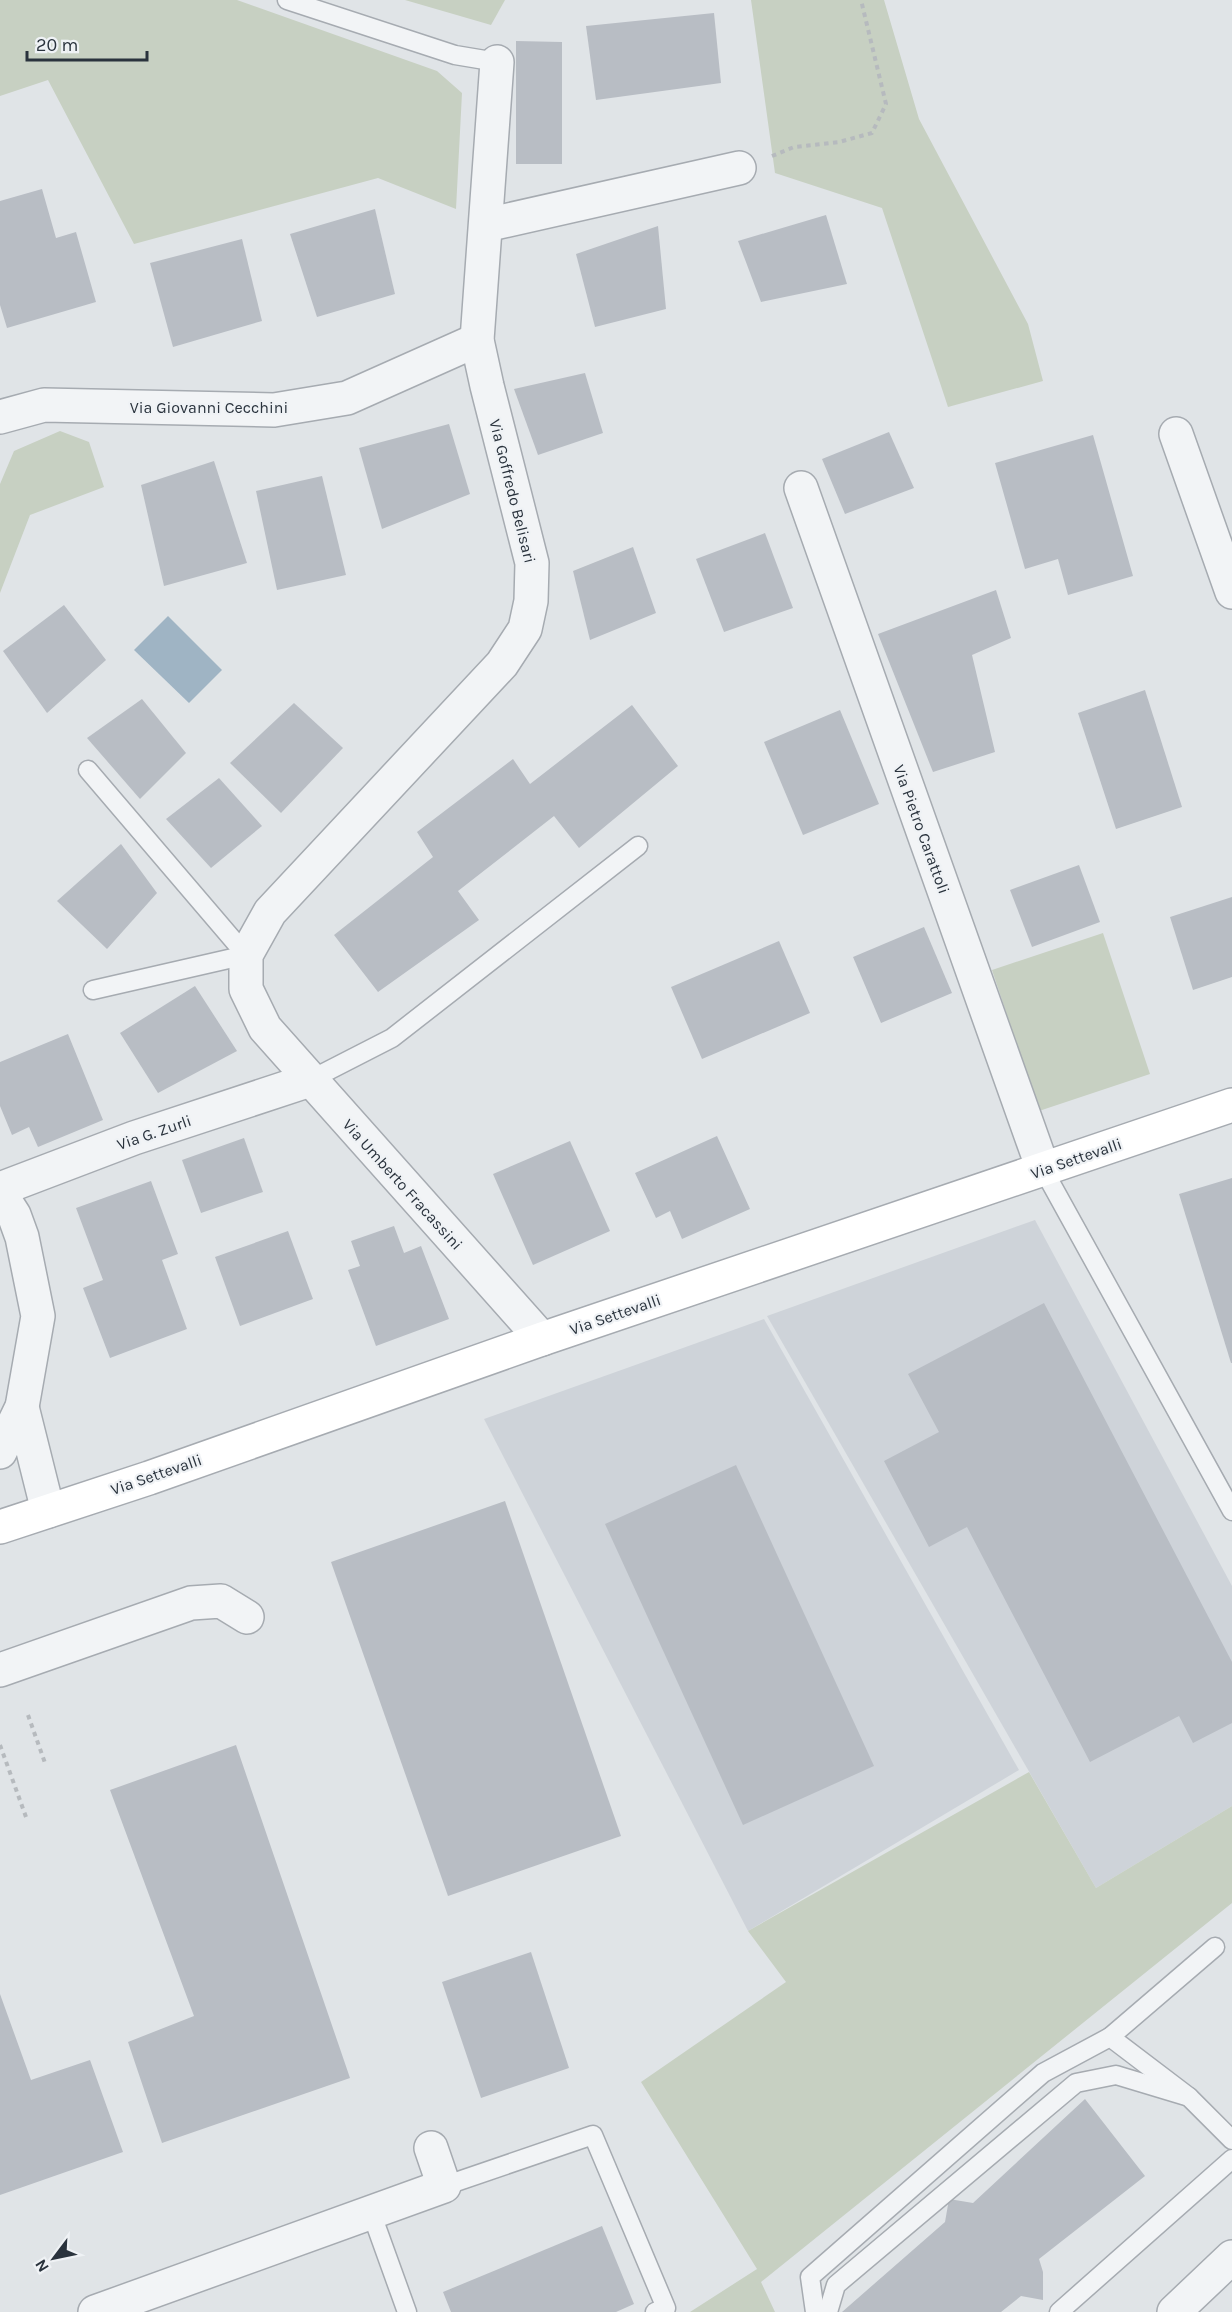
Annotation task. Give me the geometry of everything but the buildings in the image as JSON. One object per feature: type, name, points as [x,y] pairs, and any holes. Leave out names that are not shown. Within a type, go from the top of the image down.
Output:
[{"type":"main road","name":"Via Settevalli","points":[[0,1527],[160,1474],[542,1339],[1232,1105]]},
{"type":"street","name":"Via Goffredo Belisari","points":[[265,1028],[246,989],[246,955],[270,912],[502,664],[525,629],[531,601],[532,563],[477,340],[497,62]]},
{"type":"street","points":[[486,225],[740,168]]},
{"type":"street","name":"Via Giovanni Cecchini","points":[[0,417],[44,405],[274,410],[347,398],[477,340]]},
{"type":"street","points":[[1176,434],[1232,592]]},
{"type":"street","name":"Via Pietro Carattoli","points":[[801,488],[1043,1169]]},
{"type":"street","name":"Via Umberto Fracassini","points":[[265,1028],[542,1339]]},
{"type":"street","name":"Via G. Zurli","points":[[3,1205],[134,1138],[310,1080]]},
{"type":"street","points":[[0,1452],[22,1407],[38,1316],[22,1237],[3,1205]]},
{"type":"street","points":[[22,1407],[48,1511]]},
{"type":"street","points":[[0,1669],[191,1603],[221,1601],[247,1617]]},
{"type":"street","points":[[95,2312],[444,2186],[431,2148]]},
{"type":"street","points":[[1174,2312],[1232,2257]]},
{"type":"lane","points":[[287,0],[455,55],[497,62]]},
{"type":"lane","points":[[88,770],[246,955],[93,990]]},
{"type":"lane","points":[[310,1080],[392,1038],[638,846]]},
{"type":"lane","points":[[1043,1169],[1232,1511]]},
{"type":"lane","points":[[815,2312],[810,2277],[1043,2073],[1110,2037],[1215,1947]]},
{"type":"lane","points":[[1110,2037],[1189,2097],[1232,2140]]},
{"type":"lane","points":[[828,2312],[836,2285],[1076,2083],[1116,2075],[1189,2097]]},
{"type":"lane","points":[[444,2186],[593,2135],[666,2308],[655,2312]]},
{"type":"lane","points":[[1059,2312],[1232,2159]]},
{"type":"lane","points":[[371,2212],[407,2312]]},
{"type":"path","points":[[740,168],[794,147],[839,142],[872,133],[886,104],[861,0]]},
{"type":"path","points":[[28,1715],[45,1763]]},
{"type":"path","points":[[0,1745],[26,1817]]},
{"type":"shaded area","points":[[1035,1220],[1232,1586],[1232,1806],[1096,1888],[767,1316]]},
{"type":"shaded area","points":[[764,1319],[1019,1770],[748,1931],[484,1419]]},
{"type":"green space","points":[[0,0],[237,0],[437,71],[462,93],[456,209],[378,178],[134,244],[48,80],[0,96]]},
{"type":"green space","points":[[405,0],[505,0],[491,25]]},
{"type":"green space","points":[[751,0],[884,0],[919,119],[1028,324],[1043,381],[948,407],[882,208],[775,173]]},
{"type":"green space","points":[[60,431],[89,442],[104,487],[30,515],[0,593],[0,484],[14,451]]},
{"type":"green space","points":[[1103,933],[1150,1074],[1039,1111],[992,970]]},
{"type":"green space","points":[[1029,1772],[1096,1888],[1232,1806],[1232,1903],[761,2282],[775,2312],[690,2312],[757,2269],[641,2082],[786,1982],[748,1931]]},
{"type":"water","points":[[168,616],[222,670],[189,703],[134,650]]}]
